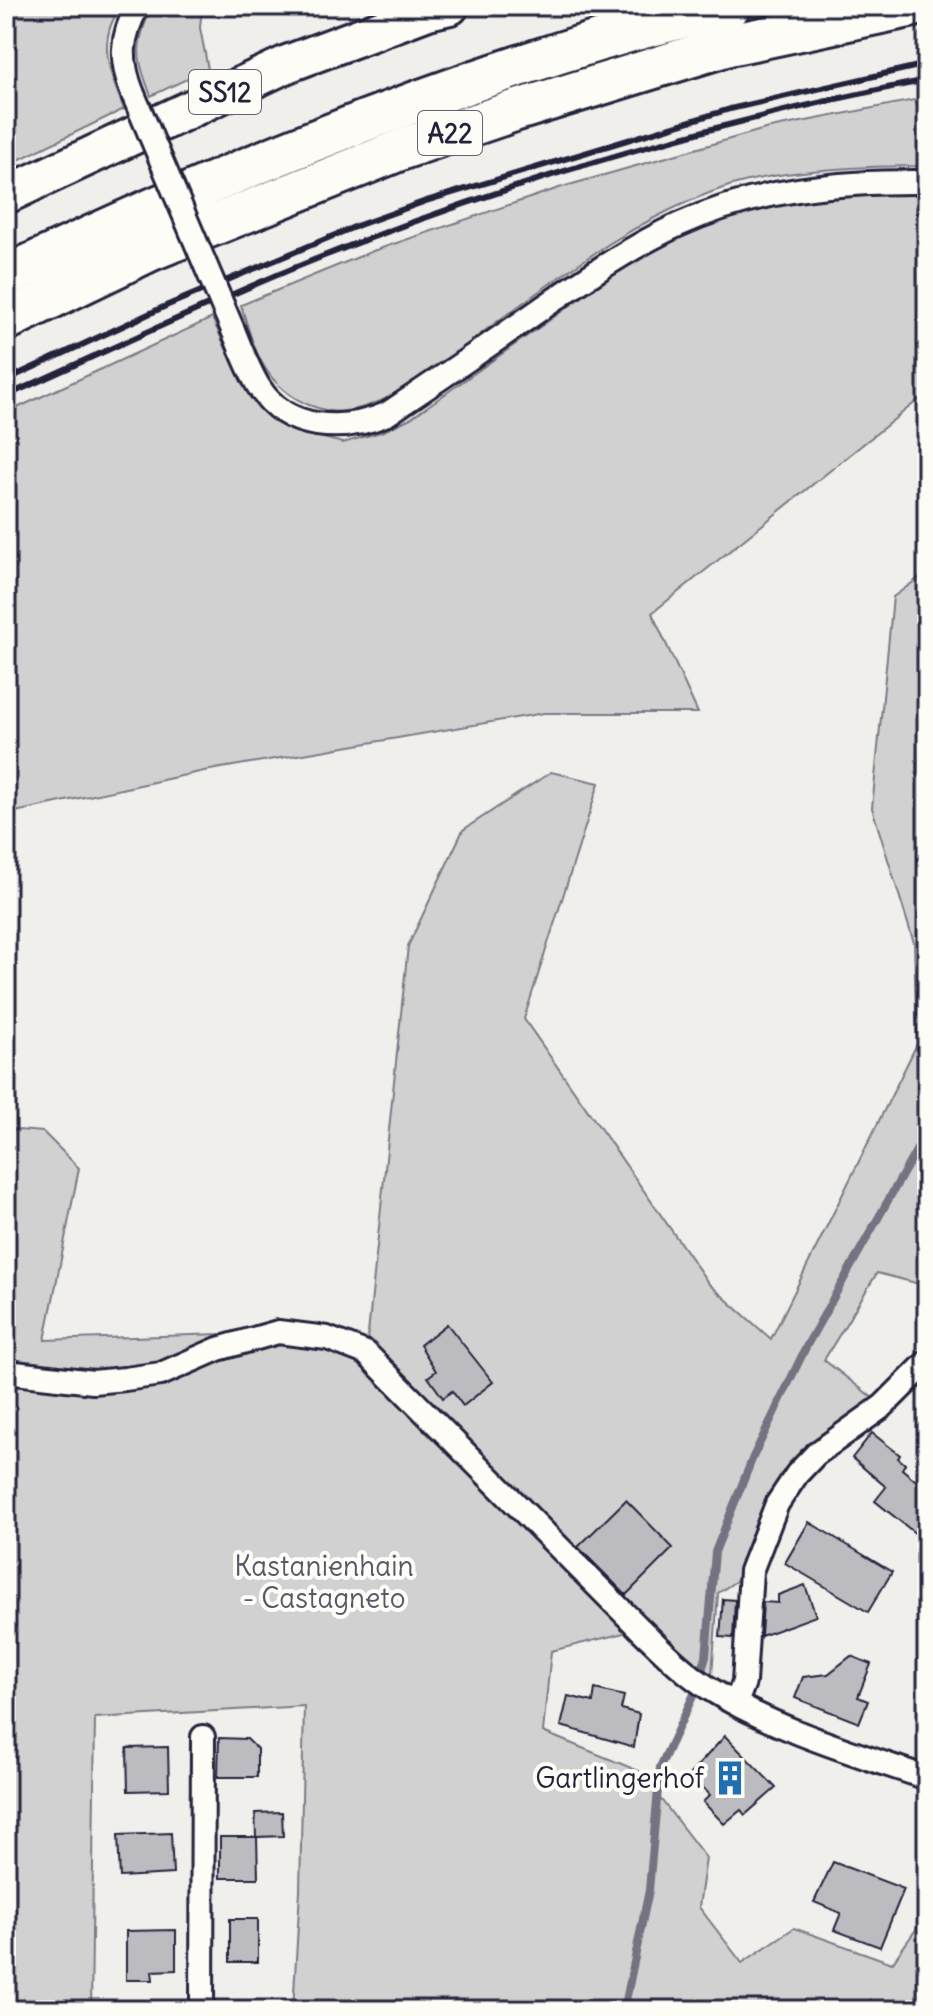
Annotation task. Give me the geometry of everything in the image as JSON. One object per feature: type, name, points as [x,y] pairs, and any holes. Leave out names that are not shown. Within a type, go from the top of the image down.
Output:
[{"type":"highway","name":"A22","points":[[6,276],[136,215],[383,114],[625,33],[730,6]]},
{"type":"highway","name":"A22","points":[[6,320],[149,251],[405,148],[729,45],[914,6]]},
{"type":"main road","name":"SS12","points":[[6,195],[287,64],[428,11],[450,6]]},
{"type":"street","points":[[138,6],[123,41],[122,59],[133,94],[245,360],[261,390],[284,411],[309,423],[337,427],[365,423],[398,407],[601,268],[678,225],[738,203],[800,188],[848,183],[927,182]]},
{"type":"street","points":[[6,1372],[93,1382],[161,1374],[218,1349],[278,1332],[327,1338],[366,1353],[640,1629],[686,1671],[736,1703],[799,1732],[927,1778]]},
{"type":"street","points":[[736,1703],[744,1682],[751,1571],[777,1504],[797,1474],[816,1454],[883,1406],[927,1362]]},
{"type":"street","points":[[202,2010],[203,1737]]},
{"type":"green space","points":[[6,6],[122,6],[114,18],[107,44],[110,70],[124,109],[6,166]]},
{"type":"green space","points":[[152,6],[202,6],[200,28],[208,69],[151,96],[139,51]]},
{"type":"green space","points":[[914,100],[927,122],[927,166],[796,173],[745,182],[694,199],[638,227],[585,259],[431,372],[388,398],[344,411],[309,405],[281,387],[256,351],[241,305],[373,251],[562,187],[765,129]]},
{"type":"green space","points":[[927,195],[927,393],[652,613],[698,713],[544,713],[204,771],[6,814],[6,413],[212,318],[240,379],[276,420],[299,432],[343,443],[384,431],[411,418],[643,254],[678,238],[747,213],[781,205],[851,196]]},
{"type":"green space","name":"Kastanienhain - Castagneto","points":[[927,572],[927,1286],[877,1273],[824,1360],[883,1406],[816,1454],[751,1571],[718,1593],[711,1689],[640,1629],[551,1651],[543,1732],[639,1771],[706,1858],[699,1907],[742,1963],[794,1928],[892,1963],[927,1914],[927,2010],[293,2010],[300,1891],[304,1706],[95,1718],[91,2010],[6,2010],[6,1129],[43,1132],[79,1168],[45,1340],[278,1332],[366,1353],[408,946],[463,830],[551,772],[599,783],[524,1019],[709,1284],[771,1339],[917,1044],[914,943],[872,808],[893,597]]},
{"type":"building","points":[[447,1324],[493,1382],[463,1406],[452,1391],[443,1398],[428,1377],[436,1371],[420,1345]]},
{"type":"building","points":[[872,1433],[900,1455],[898,1458],[905,1464],[902,1469],[927,1490],[927,1543],[875,1501],[886,1487],[852,1458]]},
{"type":"building","points":[[626,1500],[673,1548],[626,1595],[578,1547]]},
{"type":"building","points":[[809,1522],[892,1572],[868,1612],[785,1563]]},
{"type":"building","points":[[805,1585],[816,1616],[761,1636],[763,1602],[778,1603],[778,1595]]},
{"type":"building","points":[[723,1599],[735,1600],[733,1638],[720,1637]]},
{"type":"building","points":[[851,1656],[871,1664],[858,1697],[868,1701],[859,1723],[795,1698],[803,1677],[828,1674]]},
{"type":"building","points":[[595,1689],[624,1696],[621,1709],[639,1714],[634,1747],[561,1726],[568,1696],[593,1702]]},
{"type":"building","name":"Gartlingerhof","points":[[725,1736],[776,1788],[745,1815],[741,1810],[724,1824],[703,1802],[710,1795],[690,1774]]},
{"type":"building","points":[[219,1738],[247,1739],[257,1749],[257,1777],[218,1777]]},
{"type":"building","points":[[168,1747],[169,1790],[128,1791],[127,1748]]},
{"type":"building","points":[[282,1812],[283,1836],[257,1837],[258,1878],[220,1878],[220,1837],[256,1837],[255,1813]]},
{"type":"building","points":[[171,1833],[173,1874],[120,1877],[118,1835]]},
{"type":"building","points":[[833,1862],[904,1889],[880,1947],[834,1930],[841,1913],[814,1902]]},
{"type":"building","points":[[230,1919],[258,1919],[258,1962],[230,1962]]},
{"type":"building","points":[[176,1930],[176,1970],[152,1971],[153,1980],[126,1980],[126,1931]]},
{"type":"waterway","points":[[624,2010],[649,1890],[660,1767],[695,1692],[706,1657],[715,1552],[753,1457],[807,1345],[927,1131]]},
{"type":"railway","points":[[6,380],[168,305],[359,225],[426,201],[730,109],[927,64]]},
{"type":"railway","points":[[6,396],[258,283],[448,210],[686,136],[927,80]]},
{"type":"place","name":"Gartlingerhof","points":[[730,1778]]}]
